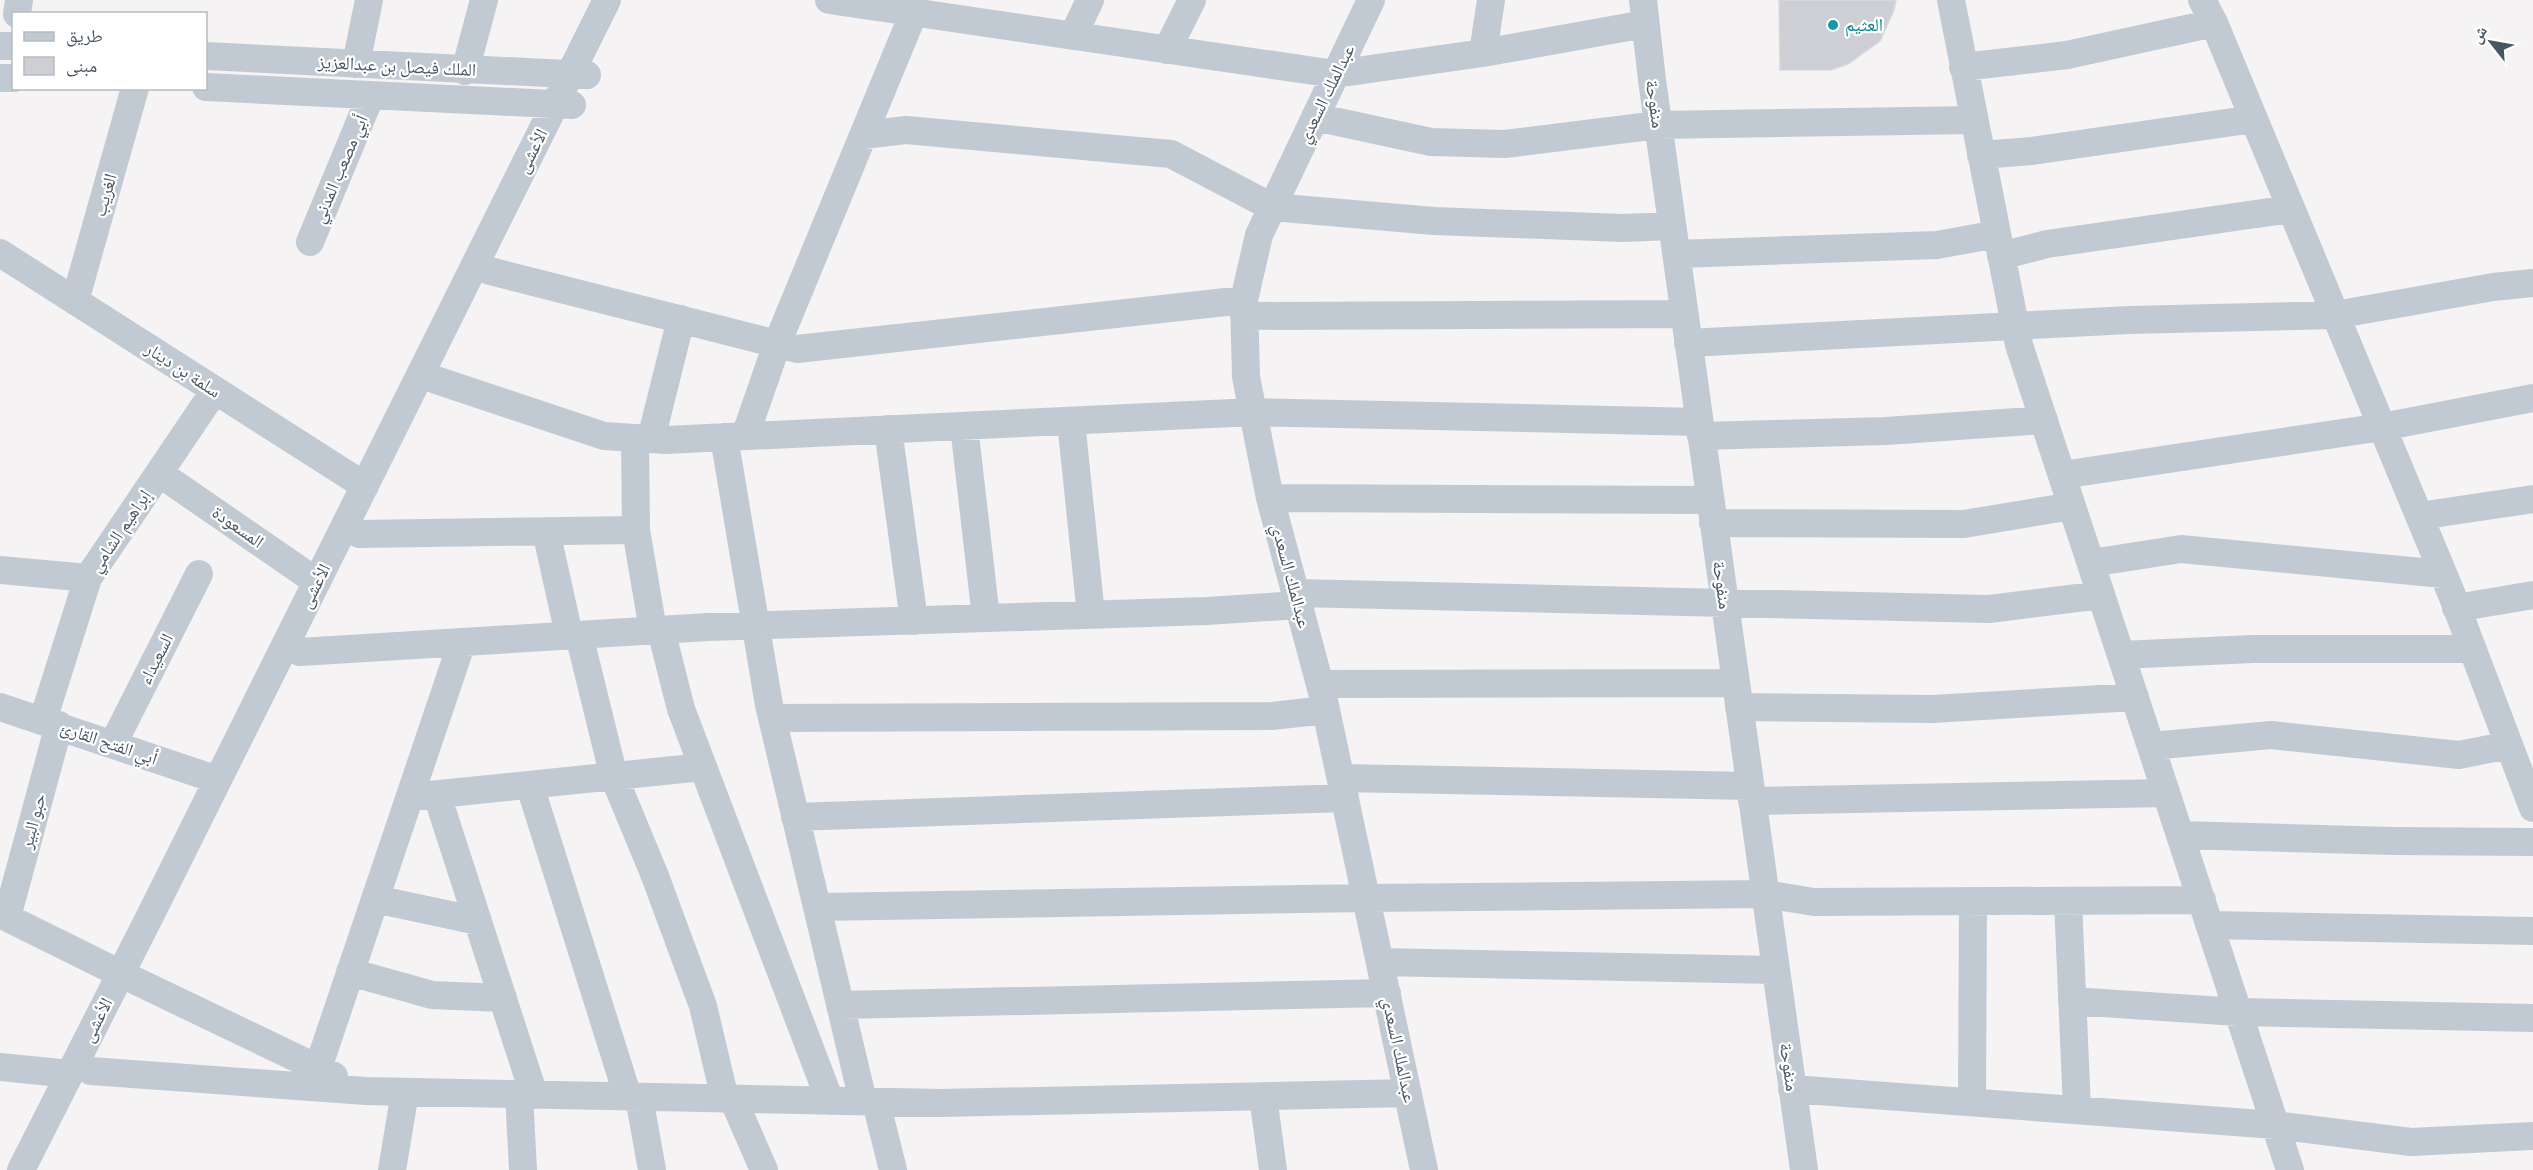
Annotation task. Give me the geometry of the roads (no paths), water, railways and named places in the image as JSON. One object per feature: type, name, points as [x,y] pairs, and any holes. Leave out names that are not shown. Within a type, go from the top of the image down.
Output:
[{"type":"street","points":[[356,64],[369,0]]},
{"type":"street","points":[[465,71],[484,0]]},
{"type":"street","name":"الأعشى","points":[[579,75],[607,0]]},
{"type":"street","name":"الأعشى","points":[[129,977],[219,780],[365,486],[579,75],[626,0]]},
{"type":"street","points":[[829,0],[1335,74],[1483,53],[1644,12]]},
{"type":"street","points":[[1073,36],[1090,0]]},
{"type":"street","points":[[1167,50],[1192,0]]},
{"type":"street","name":"عبدالملك السعدي","points":[[1371,0],[1259,235],[1244,308],[1246,377],[1270,498],[1323,697],[1424,1170]]},
{"type":"street","points":[[1483,53],[1491,0]]},
{"type":"street","points":[[1951,0],[2015,326],[2290,1170]]},
{"type":"street","points":[[1964,67],[2067,55],[2208,11],[2419,516],[2472,649],[2518,750],[2533,808]]},
{"type":"street","points":[[893,1170],[840,1005],[772,718],[757,626],[734,437],[777,344],[914,12]]},
{"type":"street","name":"منفوحة","points":[[1644,12],[1803,1170]]},
{"type":"street","name":"الملك فيصل بن عبدالعزيز","points":[[207,56],[465,71],[579,75]]},
{"type":"street","points":[[0,78],[0,83]]},
{"type":"street","name":"الملك فيصل بن عبدالعزيز","points":[[207,87],[564,105]]},
{"type":"street","name":"الغريب","points":[[75,301],[134,90]]},
{"type":"street","name":"أبي مصعب المدني","points":[[310,242],[371,95]]},
{"type":"street","name":"الأعشى","points":[[21,1170],[80,1072],[300,652],[490,271],[564,105]]},
{"type":"street","points":[[1315,117],[1431,142],[1505,144],[1658,125],[1974,120]]},
{"type":"street","points":[[1981,155],[2032,152],[2254,119]]},
{"type":"street","points":[[863,135],[906,130],[1171,154],[1272,207],[1434,221],[1622,228],[1672,226]]},
{"type":"street","points":[[1676,254],[1937,245],[2047,244],[2291,208]]},
{"type":"street","name":"سلمة بن دينار","points":[[0,253],[365,486]]},
{"type":"street","points":[[490,271],[797,349],[1244,308],[1684,314]]},
{"type":"street","points":[[1688,343],[2129,320],[2335,315],[2493,287],[2533,283]]},
{"type":"street","points":[[681,320],[643,438],[636,530],[657,630],[681,709],[830,1101]]},
{"type":"street","points":[[436,380],[604,436],[643,438],[734,437],[1253,412],[1700,429],[1886,431],[2044,420]]},
{"type":"street","name":"إبراهيم الشامي","points":[[51,723],[88,578],[215,390]]},
{"type":"street","points":[[2062,475],[2382,427],[2533,398]]},
{"type":"street","points":[[1071,421],[1091,615]]},
{"type":"street","points":[[964,426],[986,618]]},
{"type":"street","points":[[888,429],[914,621]]},
{"type":"street","name":"المسعودة","points":[[159,473],[317,582]]},
{"type":"street","points":[[1270,498],[1712,511],[1964,524],[2072,506]]},
{"type":"street","points":[[2419,516],[2533,499]]},
{"type":"street","points":[[359,534],[636,530]]},
{"type":"street","points":[[546,531],[614,777],[655,876],[703,1006],[729,1099],[764,1170]]},
{"type":"street","points":[[2091,563],[2181,549],[2443,574]]},
{"type":"street","points":[[0,570],[88,578]]},
{"type":"street","name":"السعيداء","points":[[113,744],[199,574]]},
{"type":"street","points":[[300,652],[657,630],[1091,615],[1297,599],[1725,603],[1989,609],[2101,595]]},
{"type":"street","points":[[2456,608],[2533,595]]},
{"type":"street","points":[[318,1068],[462,642]]},
{"type":"street","points":[[2121,655],[2253,649],[2472,649]]},
{"type":"street","points":[[772,718],[1272,716],[1323,697],[1737,695],[1932,710],[2135,697]]},
{"type":"street","name":"أبي الفتح القارئ","points":[[0,707],[219,780]]},
{"type":"street","name":"حبو البير","points":[[3,915],[51,723]]},
{"type":"street","points":[[2151,746],[2271,735],[2459,754],[2518,750]]},
{"type":"street","points":[[409,797],[703,766]]},
{"type":"street","points":[[530,786],[633,1097],[652,1170]]},
{"type":"street","points":[[795,817],[1343,788],[1751,794],[2166,793]]},
{"type":"street","points":[[437,795],[502,998],[526,1095],[524,1170]]},
{"type":"street","points":[[2180,835],[2533,842]]},
{"type":"street","points":[[817,907],[1765,894],[1814,902],[2068,901],[2206,912],[2533,931]]},
{"type":"street","points":[[375,899],[478,921]]},
{"type":"street","points":[[1972,1101],[1973,901]]},
{"type":"street","points":[[2068,901],[2077,1109]]},
{"type":"street","points":[[3,915],[366,1091]]},
{"type":"street","points":[[1380,962],[1776,970]]},
{"type":"street","points":[[350,972],[432,995],[502,998]]},
{"type":"street","points":[[840,1005],[1387,993]]},
{"type":"street","points":[[2072,1001],[2238,1012],[2533,1018]]},
{"type":"street","points":[[0,1067],[366,1091],[830,1101],[941,1103],[1408,1093]]},
{"type":"street","name":"الأعشى","points":[[40,1170],[80,1072]]},
{"type":"street","points":[[1792,1089],[2275,1125],[2411,1142],[2533,1136]]},
{"type":"street","points":[[392,1170],[405,1092]]},
{"type":"street","points":[[1263,1096],[1273,1170]]},
{"type":"place","name":"العثيم","points":[[1833,25]]}]
